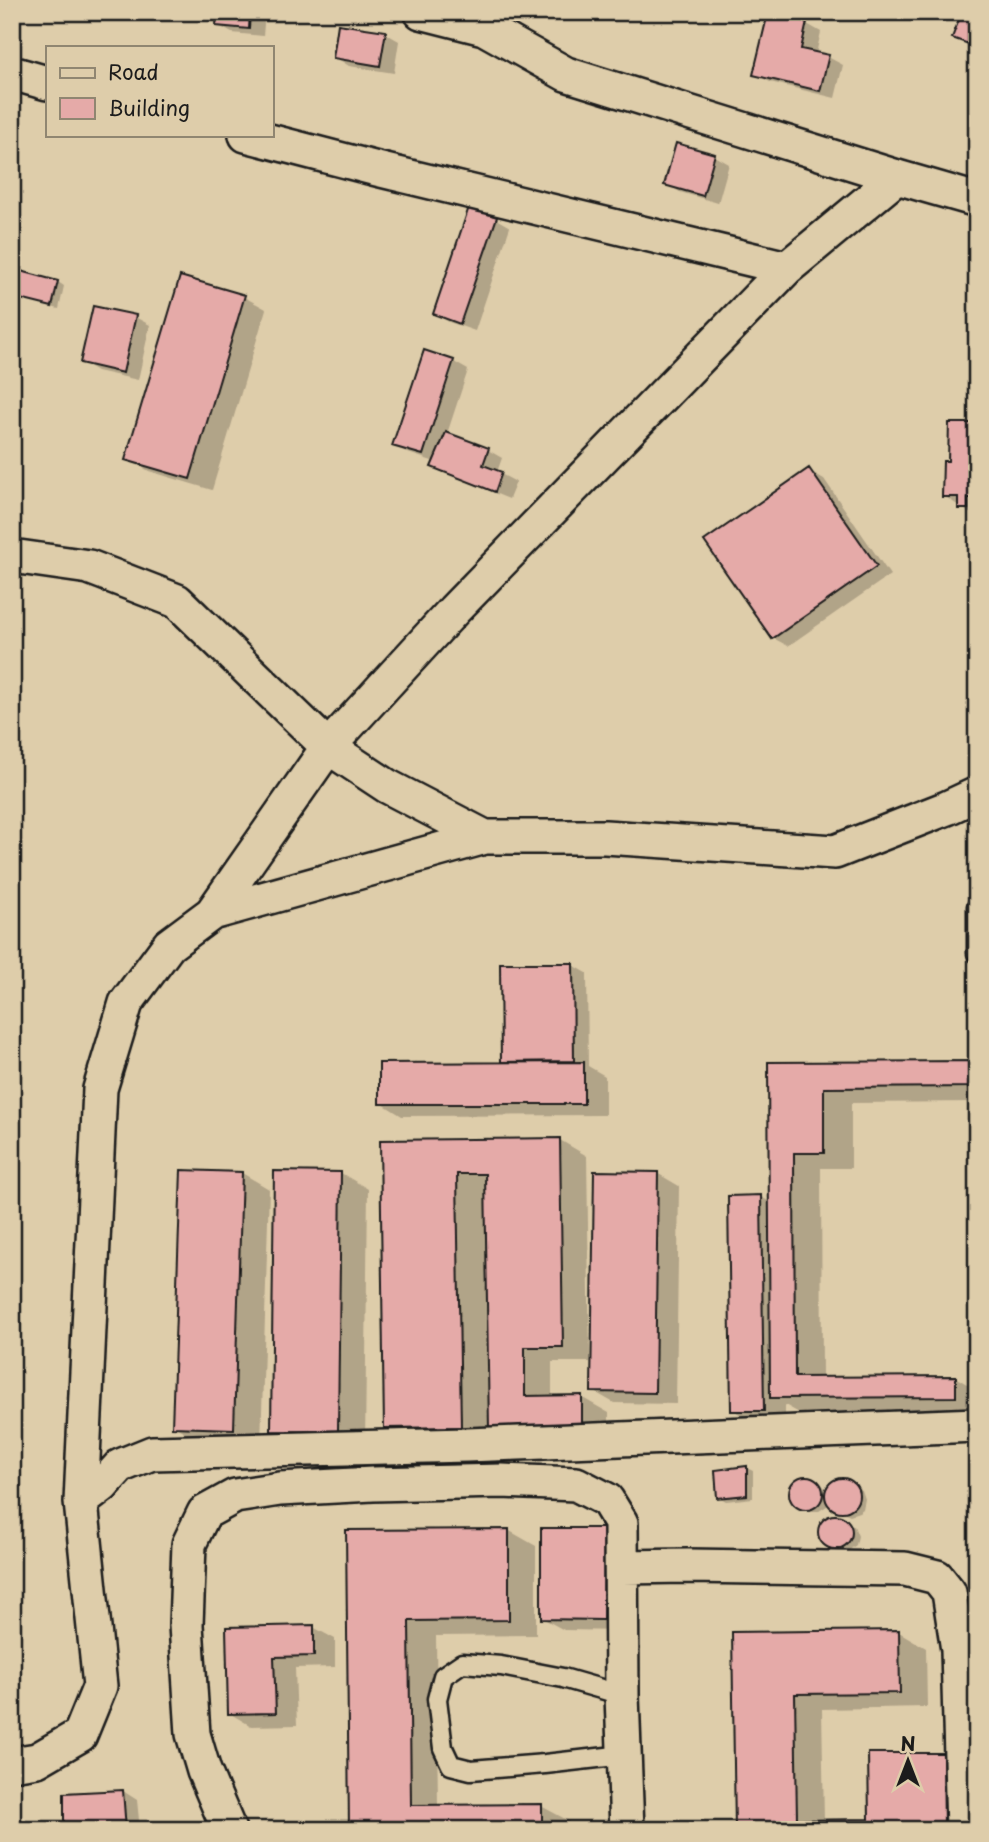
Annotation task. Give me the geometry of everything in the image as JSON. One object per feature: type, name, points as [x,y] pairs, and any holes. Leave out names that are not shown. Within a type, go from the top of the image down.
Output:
[{"type":"street","points":[[421,12],[486,20],[566,74],[977,200]]},
{"type":"street","points":[[12,74],[46,83]]},
{"type":"street","points":[[250,136],[787,268]]},
{"type":"street","points":[[12,1764],[37,1760],[80,1735],[100,1686],[81,1502],[100,1089],[126,1003],[169,945],[212,913],[328,747],[454,610],[787,268],[897,177]]},
{"type":"street","points":[[12,556],[89,567],[177,601],[328,747],[387,786],[485,837]]},
{"type":"street","points":[[212,913],[485,837],[605,837],[835,852],[977,794]]},
{"type":"street","points":[[81,1502],[102,1486],[120,1466],[152,1453],[467,1445],[977,1425]]},
{"type":"street","points":[[229,1830],[204,1771],[193,1734],[186,1625],[188,1544],[204,1514],[235,1496],[280,1489],[489,1482],[576,1484],[607,1500],[621,1523],[622,1695],[627,1830]]},
{"type":"street","points":[[622,1567],[905,1569],[937,1577],[949,1592],[967,1650],[963,1830]]},
{"type":"lane","points":[[977,907],[977,953]]},
{"type":"lane","points":[[622,1695],[563,1678],[501,1666],[462,1663],[443,1676],[437,1699],[443,1748],[451,1765],[471,1770],[624,1755]]},
{"type":"building","points":[[217,12],[250,12],[249,29],[216,26]]},
{"type":"building","points":[[962,12],[977,12],[977,47],[952,38]]},
{"type":"building","points":[[768,13],[807,22],[801,49],[829,55],[820,91],[753,75]]},
{"type":"building","points":[[338,24],[386,31],[380,66],[333,58]]},
{"type":"building","points":[[676,143],[715,154],[703,196],[664,185]]},
{"type":"building","points":[[469,207],[497,217],[460,324],[433,314]]},
{"type":"building","points":[[17,270],[58,281],[52,307],[12,297]]},
{"type":"building","points":[[180,276],[245,295],[190,479],[125,460]]},
{"type":"building","points":[[93,306],[136,315],[123,373],[80,363]]},
{"type":"building","points":[[424,350],[454,360],[423,455],[392,446]]},
{"type":"building","points":[[949,423],[977,423],[976,498],[968,498],[968,509],[958,509],[958,497],[942,497],[943,461],[948,461]]},
{"type":"building","points":[[446,432],[489,448],[483,465],[502,472],[495,492],[431,467]]},
{"type":"building","points":[[809,468],[877,566],[772,639],[704,541]]},
{"type":"building","points":[[500,963],[573,963],[574,1061],[501,1062]]},
{"type":"building","points":[[977,1061],[977,1087],[824,1088],[824,1153],[794,1153],[795,1377],[956,1376],[956,1397],[770,1398],[768,1062]]},
{"type":"building","points":[[584,1062],[584,1104],[379,1104],[379,1063]]},
{"type":"building","points":[[560,1138],[563,1347],[525,1347],[525,1396],[582,1395],[582,1429],[489,1430],[485,1174],[457,1174],[461,1427],[384,1428],[380,1140]]},
{"type":"building","points":[[181,1170],[242,1172],[234,1429],[172,1427]]},
{"type":"building","points":[[274,1171],[341,1172],[338,1432],[271,1431]]},
{"type":"building","points":[[594,1171],[658,1172],[655,1393],[591,1392]]},
{"type":"building","points":[[761,1195],[764,1411],[731,1411],[728,1196]]},
{"type":"building","points":[[747,1466],[747,1495],[717,1498],[715,1470]]},
{"type":"building","points":[[806,1476],[818,1481],[823,1493],[818,1505],[806,1510],[794,1505],[789,1493],[794,1481]]},
{"type":"building","points":[[842,1478],[854,1483],[859,1495],[854,1507],[842,1512],[830,1507],[825,1495],[830,1483]]},
{"type":"building","points":[[835,1515],[847,1520],[852,1532],[847,1544],[835,1549],[823,1544],[818,1532],[823,1520]]},
{"type":"building","points":[[541,1528],[604,1528],[603,1620],[541,1619]]},
{"type":"building","points":[[509,1529],[509,1620],[409,1621],[411,1805],[542,1804],[542,1830],[349,1830],[346,1530]]},
{"type":"building","points":[[314,1625],[314,1656],[274,1657],[276,1713],[228,1714],[226,1627]]},
{"type":"building","points":[[899,1630],[900,1693],[795,1694],[797,1820],[869,1819],[868,1753],[943,1753],[944,1830],[735,1830],[732,1632]]},
{"type":"building","points":[[123,1790],[126,1830],[64,1830],[64,1793]]}]
